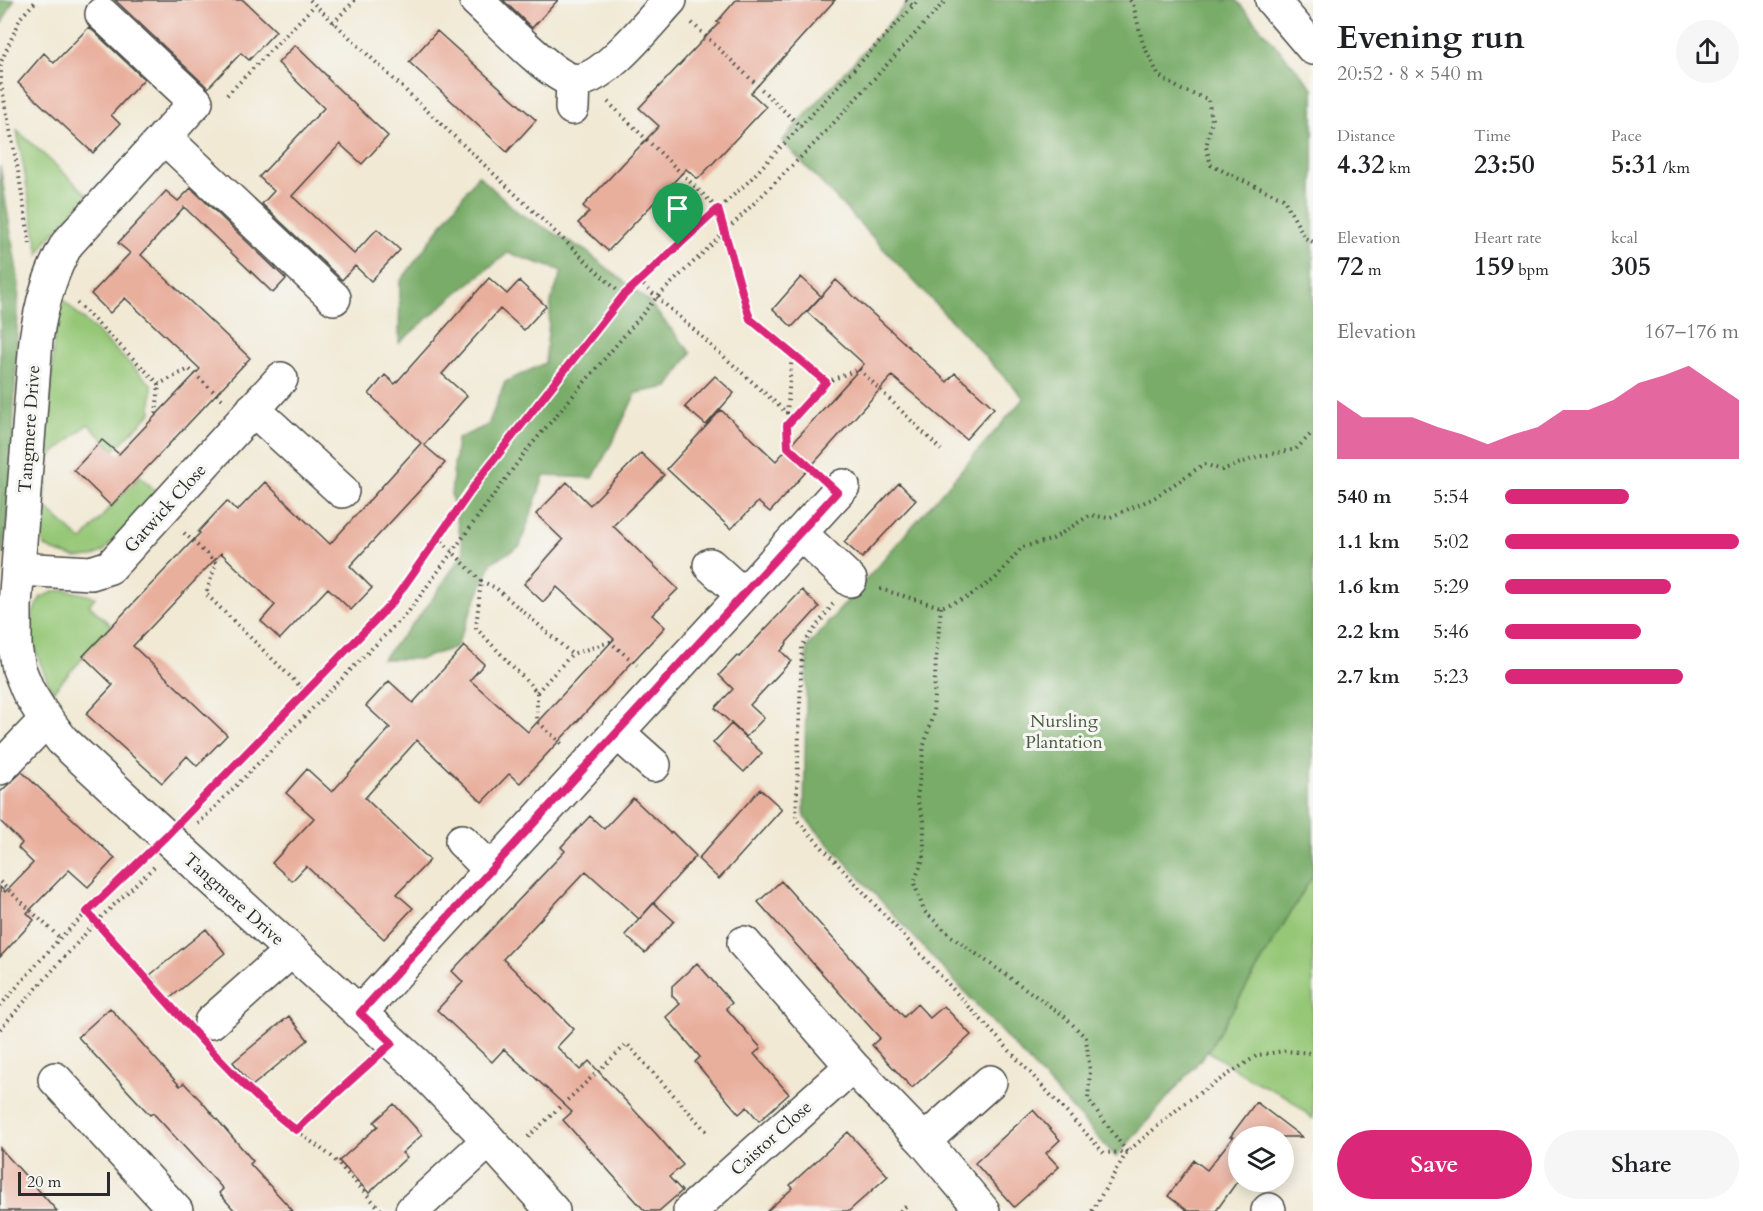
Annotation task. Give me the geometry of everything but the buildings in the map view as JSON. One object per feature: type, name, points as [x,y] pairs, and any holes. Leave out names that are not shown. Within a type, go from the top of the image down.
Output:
[{"type":"street","points":[[476,0],[546,65],[576,89],[614,61],[669,1]]},
{"type":"street","points":[[1289,6],[1313,48]]},
{"type":"street","points":[[102,14],[196,102]]},
{"type":"street","name":"Tangmere Drive","points":[[196,102],[67,244],[51,274],[40,314],[36,340],[15,605],[15,647],[19,669],[28,691],[62,740],[415,1063],[553,1211]]},
{"type":"street","points":[[164,137],[218,171],[334,298]]},
{"type":"street","name":"Gatwick Close","points":[[18,569],[91,573],[110,567],[281,379]]},
{"type":"street","points":[[249,415],[342,491]]},
{"type":"street","points":[[360,1013],[840,489]]},
{"type":"street","points":[[800,533],[850,580]]},
{"type":"street","points":[[710,565],[743,595]]},
{"type":"street","points":[[0,768],[46,720]]},
{"type":"street","points":[[618,732],[654,765]]},
{"type":"street","points":[[462,841],[491,870]]},
{"type":"street","points":[[744,943],[852,1066],[924,1141],[978,1209]]},
{"type":"street","name":"Tangmere Drive","points":[[202,1030],[291,951]]},
{"type":"street","name":"Caistor Close","points":[[690,1211],[852,1066]]},
{"type":"street","points":[[55,1079],[176,1211]]},
{"type":"street","points":[[924,1141],[990,1082]]},
{"type":"street","points":[[412,1211],[497,1149]]},
{"type":"path","points":[[37,0],[21,16],[1,62],[1,84],[31,246],[41,265],[159,384]]},
{"type":"path","points":[[310,0],[623,296]]},
{"type":"path","points":[[333,23],[355,0]]},
{"type":"path","points":[[906,0],[913,6]]},
{"type":"path","points":[[0,1029],[306,692],[392,603],[482,475],[623,296],[747,183],[919,0]]},
{"type":"path","points":[[0,1006],[60,938],[87,912],[171,841],[409,611],[526,451],[657,297],[818,140],[946,0]]},
{"type":"path","points":[[1130,0],[1143,44],[1159,76],[1182,90],[1208,99],[1212,120],[1206,147],[1211,165],[1283,198],[1305,238],[1313,242]]},
{"type":"path","points":[[669,1],[801,127]]},
{"type":"path","points":[[196,102],[219,104],[315,5]]},
{"type":"path","points":[[576,89],[718,209],[750,319],[826,382]]},
{"type":"path","points":[[639,281],[787,413]]},
{"type":"path","points":[[792,354],[787,413],[788,447],[840,489]]},
{"type":"path","points":[[159,384],[189,369],[249,415]]},
{"type":"path","points":[[787,425],[826,382],[859,369],[941,450]]},
{"type":"path","points":[[156,414],[159,384]]},
{"type":"path","points":[[1127,1152],[1104,1154],[796,819],[802,646],[850,580],[941,607],[966,598],[995,579],[1022,547],[1051,540],[1090,515],[1108,518],[1154,498],[1204,464],[1222,470],[1257,457],[1296,449],[1313,432]]},
{"type":"path","points":[[161,512],[216,563],[206,594],[306,692]]},
{"type":"path","points":[[438,537],[482,581],[496,588],[572,654]]},
{"type":"path","points":[[482,581],[476,628],[537,692]]},
{"type":"path","points":[[941,607],[933,714],[924,745],[917,799],[924,821],[924,856],[914,883],[924,911],[951,936],[1064,1016],[1086,1038],[1090,1072],[1088,1099],[1127,1152]]},
{"type":"path","points":[[585,767],[537,722],[537,692],[572,654],[610,642],[661,685]]},
{"type":"path","points":[[0,882],[60,938]]},
{"type":"path","points":[[87,912],[202,1030],[280,1119],[331,1156],[381,1211]]},
{"type":"path","points":[[296,1130],[392,1043]]},
{"type":"path","points":[[497,1149],[627,1044],[708,1133]]},
{"type":"path","points":[[1092,1211],[1127,1152],[1186,1102],[1258,1055],[1284,1051],[1313,1053]]},
{"type":"path","points":[[900,1211],[906,1206]]},
{"type":"green space","points":[[0,0],[14,0],[0,27]]},
{"type":"green space","name":"Nursling Plantation","points":[[910,0],[1236,0],[1313,88],[1313,875],[1208,1051],[1116,1157],[804,817],[807,647],[1024,398],[782,141]]},
{"type":"green space","points":[[17,130],[88,195],[45,243],[39,255]]},
{"type":"green space","points":[[0,166],[19,284],[11,486],[0,571]]},
{"type":"green space","points":[[478,175],[519,213],[586,251],[647,300],[691,353],[668,387],[636,393],[593,478],[544,476],[520,546],[492,562],[456,647],[421,659],[382,659],[426,608],[464,552],[451,494],[457,439],[488,425],[505,382],[545,363],[551,301],[562,271],[508,253],[399,343],[400,282]]},
{"type":"green space","points":[[58,295],[152,385],[151,413],[114,450],[88,424],[49,458],[44,506],[82,541],[140,476],[158,493],[104,551],[92,557],[76,558],[51,550],[44,545],[38,527]]},
{"type":"green space","points":[[66,590],[95,597],[89,605],[112,626],[52,692],[36,652],[31,624],[41,597]]},
{"type":"green space","points":[[1313,875],[1313,1119],[1287,1097],[1250,1079],[1208,1051]]},
{"type":"route","points":[[718,209],[750,319],[826,382],[787,425],[788,447],[837,492],[360,1013],[392,1043],[296,1130],[280,1119],[226,1066],[87,912],[166,836],[392,603],[482,475],[623,296],[678,245],[718,209]]}]
